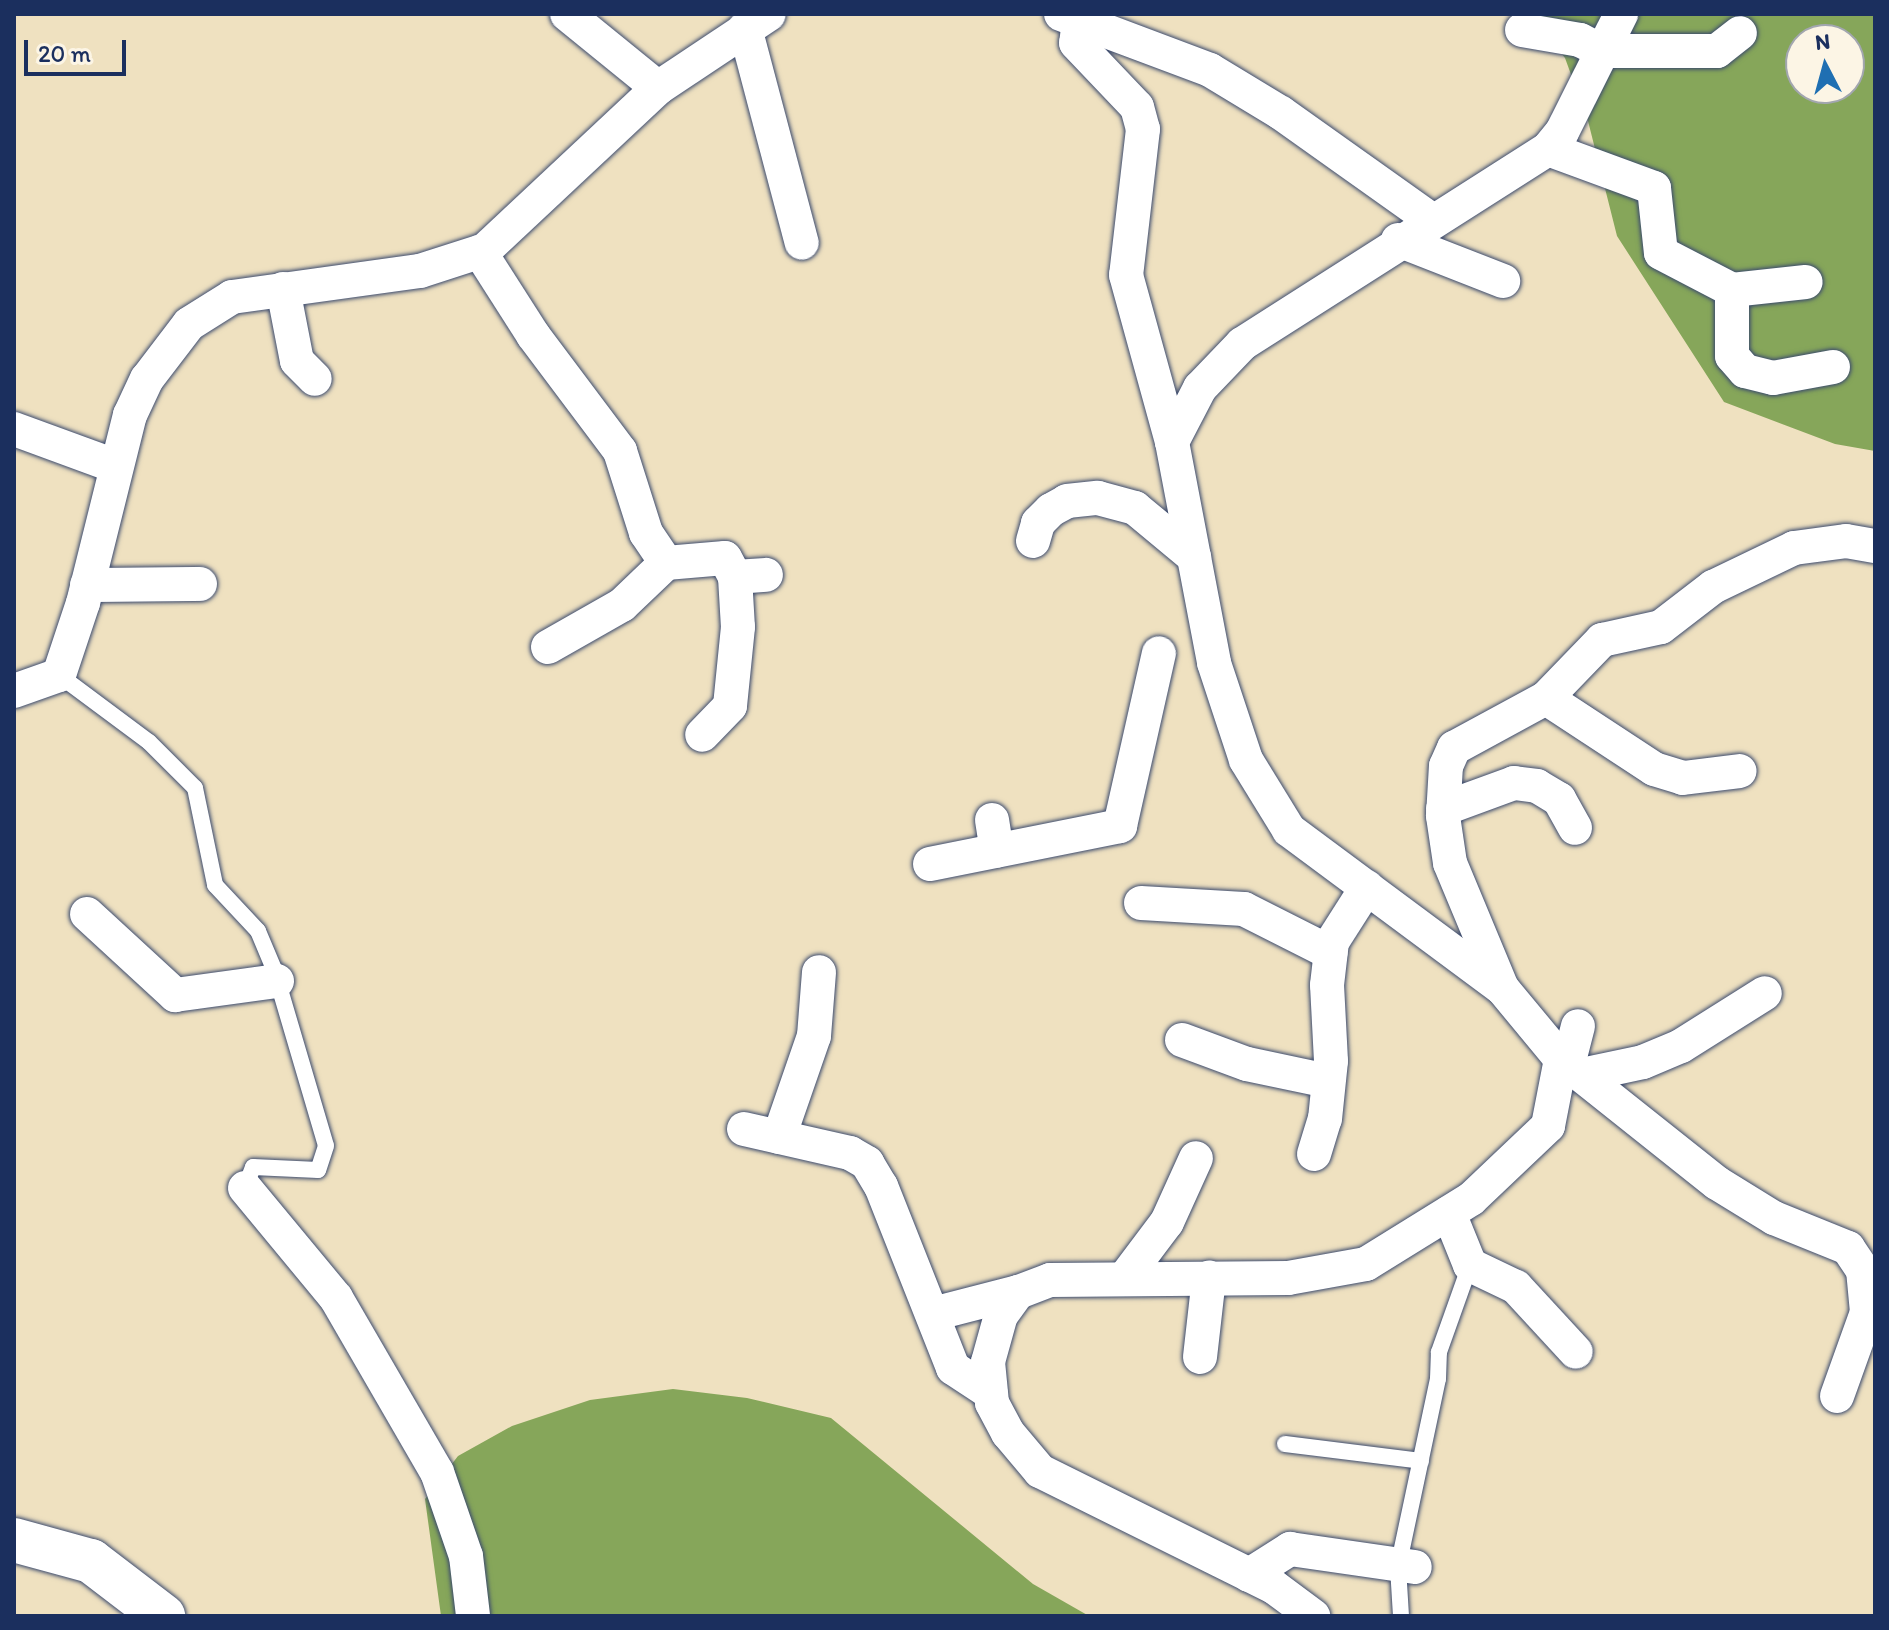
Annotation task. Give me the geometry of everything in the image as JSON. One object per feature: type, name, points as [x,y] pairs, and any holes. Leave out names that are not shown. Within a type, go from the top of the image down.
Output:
[{"type":"street","points":[[567,14],[658,88]]},
{"type":"street","points":[[1172,442],[1200,388],[1242,344],[1430,219],[1548,149],[1562,132],[1621,14]]},
{"type":"street","points":[[1070,17],[1210,70],[1281,113],[1430,219]]},
{"type":"street","points":[[1070,17],[1076,43],[1137,107],[1143,129],[1126,275],[1172,442],[1207,624],[1246,760],[1289,830],[1502,988],[1570,1066],[1717,1183],[1774,1218],[1848,1248],[1863,1270],[1871,1315],[1837,1396]]},
{"type":"street","points":[[14,691],[59,675],[87,585],[115,466],[147,379],[189,324],[232,297],[420,271],[480,252],[658,88],[757,21],[802,243]]},
{"type":"street","points":[[1522,30],[1580,40],[1602,51],[1717,51],[1740,33]]},
{"type":"street","points":[[1548,149],[1654,188],[1661,253],[1732,290],[1806,282]]},
{"type":"street","points":[[1398,240],[1503,281]]},
{"type":"street","points":[[480,252],[533,335],[620,451],[646,533],[666,563]]},
{"type":"street","points":[[283,289],[297,361],[315,379]]},
{"type":"street","points":[[1732,290],[1732,356],[1745,371],[1788,377],[1833,367]]},
{"type":"street","points":[[14,429],[115,466]]},
{"type":"street","points":[[1033,541],[1038,523],[1051,510],[1067,501],[1098,498],[1135,508],[1194,557]]},
{"type":"street","points":[[1502,988],[1450,863],[1443,809],[1446,766],[1454,748],[1546,698],[1602,640],[1661,627],[1713,587],[1794,548],[1846,541],[1875,546]]},
{"type":"street","points":[[548,647],[622,605],[666,563],[725,558],[750,576],[738,627],[730,706],[721,729]]},
{"type":"street","points":[[87,585],[200,584]]},
{"type":"street","points":[[930,864],[994,835],[1120,826],[1151,659],[1207,624]]},
{"type":"street","points":[[1546,698],[1654,769],[1683,778],[1740,771]]},
{"type":"street","points":[[1443,809],[1514,783],[1537,786],[1559,799],[1575,828]]},
{"type":"street","points":[[1314,1154],[1328,1081],[1332,942],[1367,887]]},
{"type":"street","points":[[1141,903],[1244,909],[1331,953]]},
{"type":"street","points":[[87,914],[175,995],[277,981]]},
{"type":"street","points":[[779,1137],[814,1036],[819,972]]},
{"type":"street","points":[[1570,1066],[1643,1062],[1681,1046],[1765,993]]},
{"type":"street","points":[[933,1314],[1018,1292],[1050,1280],[1288,1278],[1366,1264],[1471,1199],[1548,1126],[1570,1066],[1578,1026]]},
{"type":"street","points":[[1182,1040],[1247,1064],[1328,1081]]},
{"type":"street","points":[[744,1129],[850,1153],[867,1163],[933,1314],[953,1368],[991,1393]]},
{"type":"street","points":[[1124,1279],[1167,1222],[1196,1158]]},
{"type":"street","points":[[245,1188],[336,1298],[437,1472],[466,1556],[473,1616]]},
{"type":"street","points":[[1449,1213],[1470,1265],[1516,1287],[1576,1352]]},
{"type":"street","points":[[1200,1357],[1209,1278]]},
{"type":"street","points":[[1018,1292],[1001,1315],[988,1362],[991,1393],[1008,1433],[1040,1471],[1249,1575],[1313,1616]]},
{"type":"street","points":[[14,1540],[91,1561],[163,1616]]},
{"type":"street","points":[[1249,1575],[1290,1549],[1406,1567]]},
{"type":"lane","points":[[59,675],[149,742],[195,788],[215,885],[258,931],[277,981],[326,1146],[318,1170],[253,1167],[245,1188]]},
{"type":"lane","points":[[1401,1616],[1439,1352],[1470,1265]]},
{"type":"lane","points":[[1285,1444],[1421,1461]]},
{"type":"green space","points":[[1530,14],[1875,14],[1875,451],[1835,444],[1724,402],[1617,236],[1588,121],[1565,58]]},
{"type":"green space","points":[[673,1389],[747,1398],[831,1418],[1033,1584],[1089,1616],[441,1616],[425,1499],[458,1456],[512,1426],[590,1400]]}]
